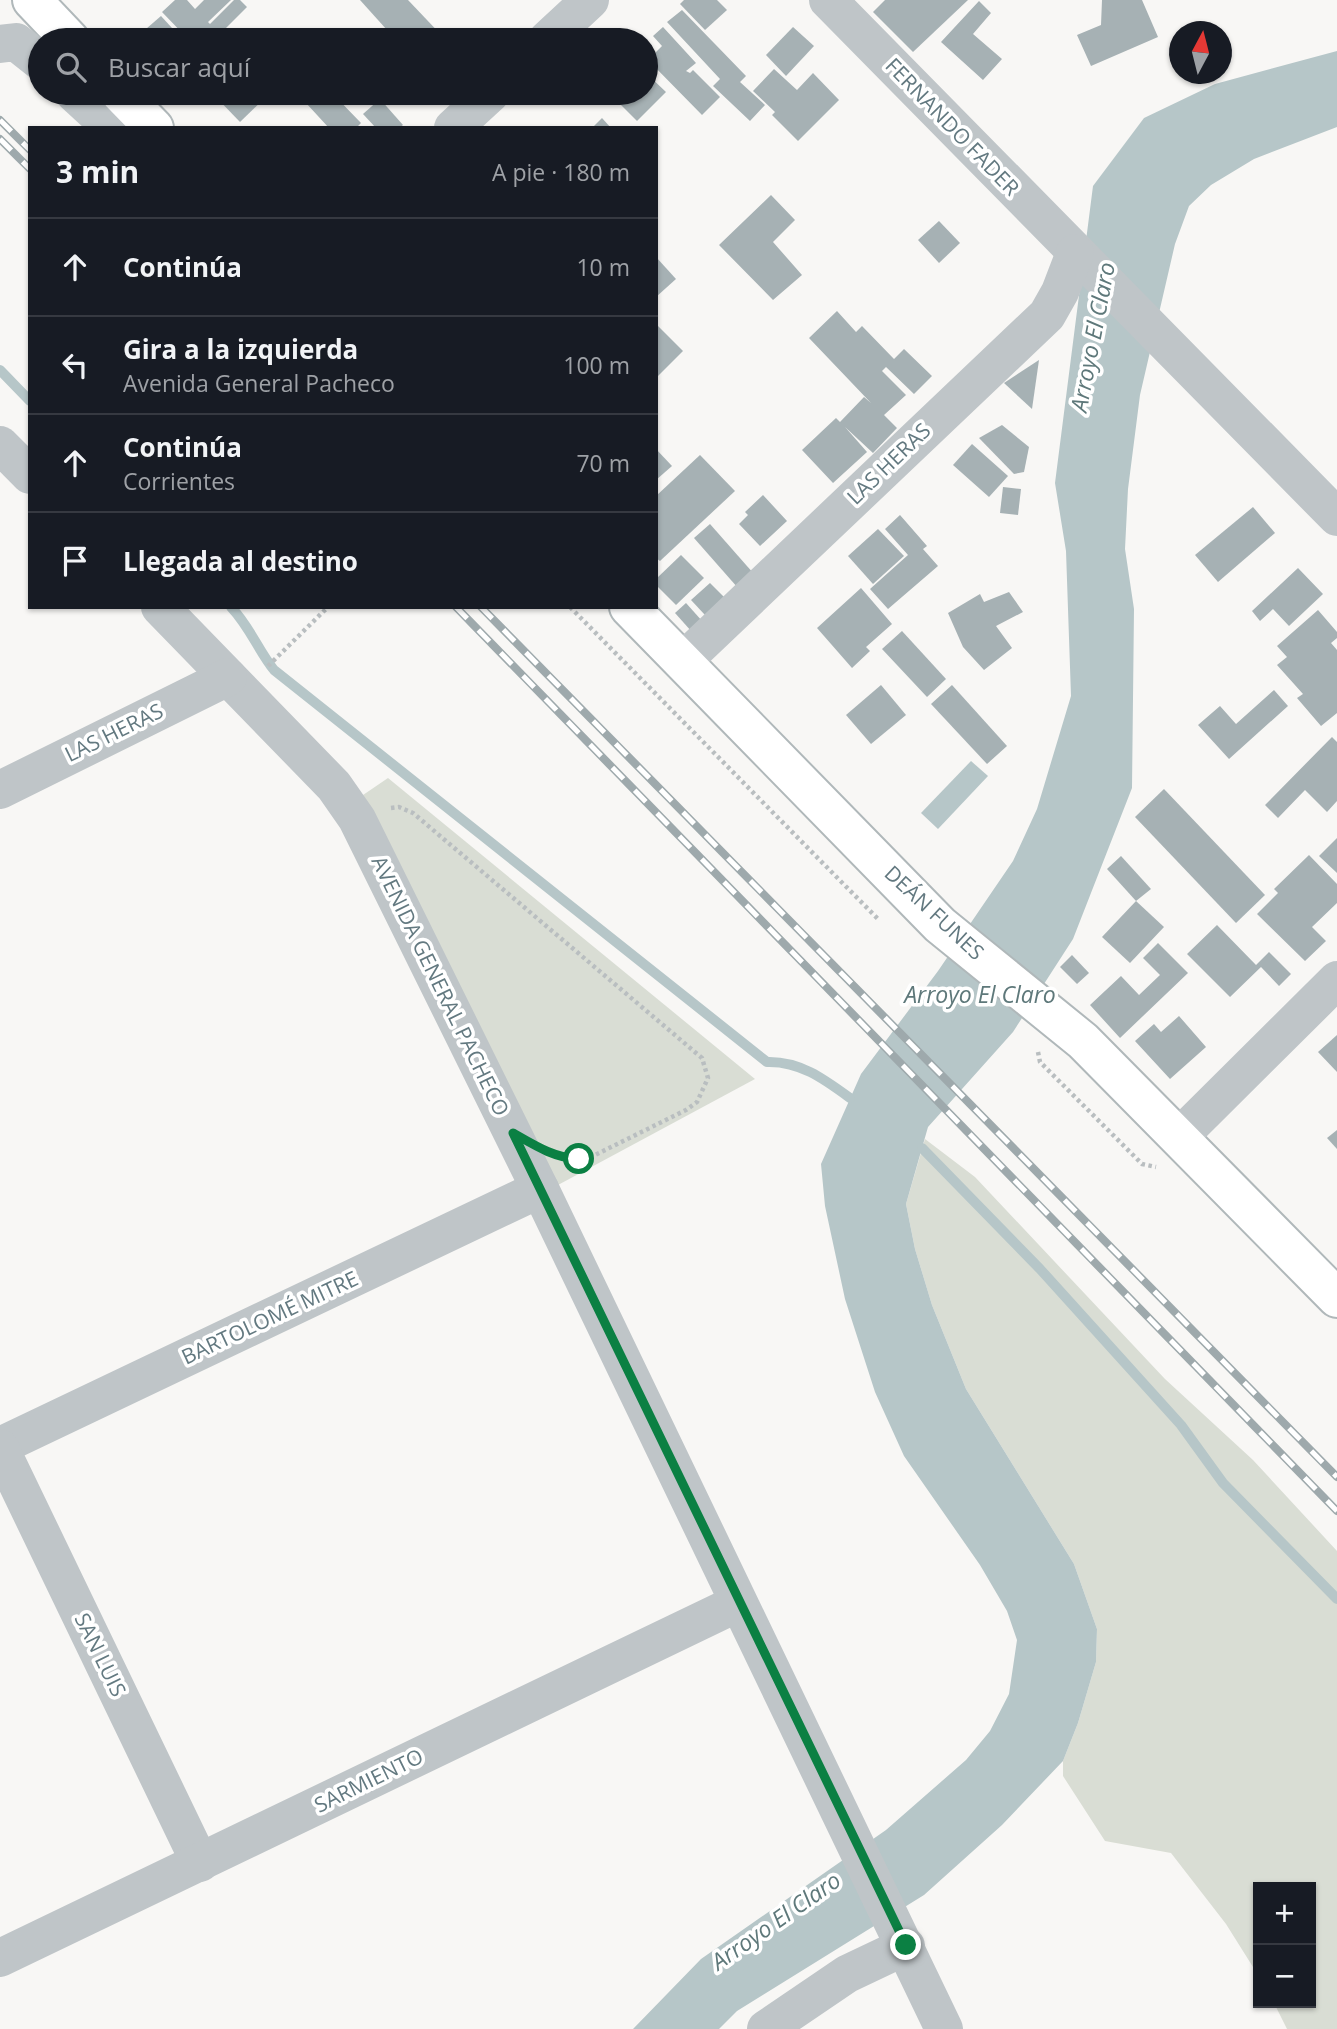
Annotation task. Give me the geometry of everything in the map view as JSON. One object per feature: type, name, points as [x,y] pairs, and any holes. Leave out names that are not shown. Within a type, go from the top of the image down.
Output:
[{"type":"main road","points":[[32,0],[59,28]]},
{"type":"main road","points":[[132,105],[152,126]]},
{"type":"main road","name":"DEÁN FUNES","points":[[631,609],[940,925],[1052,1015],[1179,1137],[1337,1298]]},
{"type":"street","points":[[560,28],[590,0]]},
{"type":"street","name":"FERNANDO FADER","points":[[828,0],[1337,517]]},
{"type":"street","points":[[0,44],[16,42],[28,52]]},
{"type":"street","points":[[87,105],[110,126]]},
{"type":"street","points":[[455,126],[478,105]]},
{"type":"street","name":"LAS HERAS","points":[[683,660],[1047,315],[1060,292],[1075,253]]},
{"type":"street","points":[[0,444],[28,473]]},
{"type":"street","name":"AVENIDA GENERAL PACHECO","points":[[162,609],[334,786],[357,819],[513,1133],[944,2029]]},
{"type":"street","name":"LAS HERAS","points":[[0,790],[235,684]]},
{"type":"street","points":[[1179,1137],[1337,979]]},
{"type":"street","name":"BARTOLOMÉ MITRE","points":[[0,1447],[540,1189]]},
{"type":"street","name":"SAN LUIS","points":[[0,1447],[200,1863]]},
{"type":"street","name":"SARMIENTO","points":[[0,1958],[738,1603]]},
{"type":"street","points":[[766,2029],[901,1937]]},
{"type":"path","points":[[235,684],[326,609]]},
{"type":"path","points":[[357,819],[399,807],[413,814],[696,1050],[706,1068],[708,1078],[704,1090],[686,1111],[593,1156],[565,1158],[513,1133]]},
{"type":"shaded area","points":[[388,778],[755,1079],[558,1185],[363,795]]},
{"type":"shaded area","points":[[925,1139],[975,1177],[1165,1379],[1253,1460],[1337,1551],[1337,2029],[1287,2029],[1276,2008],[1316,2008],[1316,1882],[1253,1882],[1253,1967],[1226,1924],[1171,1853],[1105,1841],[1063,1776],[1063,1761],[1078,1723],[1096,1662],[1097,1629],[1074,1564],[966,1389],[932,1305],[915,1249],[906,1204]]},
{"type":"water","name":"Arroyo El Claro","points":[[1337,51],[1337,127],[1254,159],[1211,185],[1189,206],[1175,244],[1140,395],[1128,489],[1125,549],[1134,609],[1132,788],[1073,939],[1013,1032],[928,1127],[906,1204],[915,1249],[932,1305],[966,1389],[1074,1564],[1097,1629],[1096,1662],[1078,1723],[1063,1761],[1002,1825],[924,1895],[737,2011],[719,2029],[633,2029],[701,1959],[886,1830],[966,1760],[990,1731],[1009,1694],[1017,1640],[1007,1611],[980,1565],[904,1456],[875,1392],[845,1299],[825,1206],[821,1164],[861,1074],[938,971],[1013,861],[1037,809],[1071,696],[1066,551],[1055,483],[1093,186],[1144,118],[1215,84],[1232,84],[1232,79]]},
{"type":"water","points":[[971,761],[988,776],[938,829],[921,813]]},
{"type":"building","points":[[175,0],[187,0],[195,9],[204,0],[231,0],[208,22],[210,24],[234,0],[240,0],[247,7],[226,28],[177,28],[162,12]]},
{"type":"building","points":[[360,0],[408,0],[435,28],[385,28]]},
{"type":"building","points":[[684,0],[717,0],[727,10],[705,30],[680,4]]},
{"type":"building","points":[[885,0],[968,0],[913,52],[873,12]]},
{"type":"building","points":[[1102,0],[1142,0],[1158,37],[1091,66],[1077,35],[1101,25]]},
{"type":"building","points":[[979,1],[991,13],[973,34],[1002,59],[983,80],[941,42]]},
{"type":"building","points":[[682,10],[746,76],[740,82],[765,105],[750,121],[713,86],[720,79],[667,22]]},
{"type":"building","points":[[161,16],[172,28],[147,28]]},
{"type":"building","points":[[663,27],[696,63],[686,71],[690,73],[693,70],[720,97],[702,115],[658,70],[658,50],[662,46],[658,42],[658,32]]},
{"type":"building","points":[[793,27],[814,46],[786,76],[766,55]]},
{"type":"building","points":[[774,69],[797,90],[813,73],[839,100],[798,141],[772,115],[775,112],[753,91]]},
{"type":"building","points":[[658,84],[666,92],[658,100]]},
{"type":"building","points":[[224,105],[258,105],[240,122]]},
{"type":"building","points":[[308,105],[344,105],[361,123],[358,126],[327,126]]},
{"type":"building","points":[[373,105],[385,105],[403,125],[374,126],[363,114]]},
{"type":"building","points":[[621,105],[653,105],[637,121]]},
{"type":"building","points":[[602,118],[609,126],[594,126]]},
{"type":"building","points":[[771,195],[795,220],[773,242],[802,275],[773,300],[719,245]]},
{"type":"building","points":[[939,221],[960,243],[939,263],[918,240]]},
{"type":"building","points":[[658,259],[676,279],[658,295]]},
{"type":"building","points":[[837,311],[856,332],[862,326],[894,359],[904,349],[932,376],[914,394],[886,367],[882,371],[906,395],[884,415],[897,428],[873,453],[845,427],[867,452],[833,483],[802,450],[836,418],[840,422],[864,397],[871,403],[809,338]]},
{"type":"building","points":[[658,326],[683,351],[658,376]]},
{"type":"building","points":[[1039,360],[1032,409],[1004,383]]},
{"type":"building","points":[[1002,425],[1029,447],[1024,472],[1014,474],[979,438]]},
{"type":"building","points":[[972,444],[1008,476],[989,497],[953,465]]},
{"type":"building","points":[[658,451],[672,466],[658,478]]},
{"type":"building","points":[[700,455],[735,491],[660,561],[658,494]]},
{"type":"building","points":[[1003,487],[1021,489],[1018,515],[1000,513]]},
{"type":"building","points":[[763,495],[787,521],[760,546],[739,524],[748,515],[745,512]]},
{"type":"building","points":[[1253,507],[1275,533],[1218,582],[1195,555]]},
{"type":"building","points":[[900,515],[927,546],[923,549],[938,566],[888,609],[870,589],[908,555],[885,529]]},
{"type":"building","points":[[710,524],[754,574],[738,588],[694,538]]},
{"type":"building","points":[[878,529],[904,556],[873,584],[848,556]]},
{"type":"building","points":[[681,555],[704,578],[676,605],[658,587],[658,577]]},
{"type":"building","points":[[1298,568],[1323,594],[1289,626],[1273,609],[1260,621],[1252,611]]},
{"type":"building","points":[[710,583],[724,597],[705,615],[691,600]]},
{"type":"building","points":[[861,588],[892,624],[866,647],[870,651],[852,668],[817,628]]},
{"type":"building","points":[[1009,592],[1023,612],[996,626],[1012,648],[984,670],[963,647],[948,613],[980,594],[984,602]]},
{"type":"building","points":[[686,603],[703,622],[692,632],[675,613]]},
{"type":"building","points":[[1318,610],[1337,632],[1337,638],[1331,643],[1337,650],[1337,713],[1321,726],[1297,698],[1303,694],[1277,665],[1287,657],[1277,646]]},
{"type":"building","points":[[902,631],[946,679],[927,697],[882,649]]},
{"type":"building","points":[[881,685],[906,715],[871,744],[846,715]]},
{"type":"building","points":[[952,685],[1007,746],[987,764],[931,704]]},
{"type":"building","points":[[1274,690],[1288,706],[1229,759],[1198,725],[1220,706],[1236,724]]},
{"type":"building","points":[[1332,737],[1337,742],[1337,801],[1327,812],[1305,790],[1278,818],[1265,805]]},
{"type":"building","points":[[1164,789],[1265,895],[1236,923],[1135,817]]},
{"type":"building","points":[[1337,838],[1337,873],[1319,856]]},
{"type":"building","points":[[1309,855],[1337,884],[1337,903],[1312,927],[1326,941],[1305,961],[1257,914],[1278,893],[1274,889]]},
{"type":"building","points":[[1121,856],[1151,889],[1136,901],[1107,869]]},
{"type":"building","points":[[1136,901],[1164,927],[1130,963],[1102,937]]},
{"type":"building","points":[[1217,925],[1256,965],[1269,952],[1291,974],[1279,986],[1261,967],[1230,997],[1187,954]]},
{"type":"building","points":[[1158,943],[1188,973],[1120,1038],[1090,1005],[1121,976],[1139,995],[1160,975],[1143,958]]},
{"type":"building","points":[[1072,955],[1089,973],[1077,984],[1060,967]]},
{"type":"building","points":[[1179,1016],[1206,1047],[1170,1079],[1135,1041],[1154,1024],[1161,1032]]},
{"type":"building","points":[[1337,1035],[1337,1072],[1318,1052]]},
{"type":"building","points":[[1337,1130],[1337,1149],[1327,1138]]},
{"type":"waterway","points":[[0,370],[28,399]]},
{"type":"waterway","points":[[233,609],[274,670],[767,1062],[801,1068],[850,1098]]},
{"type":"waterway","points":[[922,1148],[1040,1269],[1181,1425],[1223,1483],[1337,1599]]},
{"type":"railway","points":[[0,120],[28,148]]},
{"type":"railway","points":[[0,139],[28,167]]},
{"type":"railway","points":[[458,609],[1337,1511]]},
{"type":"railway","points":[[483,609],[1337,1477]]},
{"type":"route","points":[[579,1159],[565,1158],[543,1150],[513,1133],[738,1603],[906,1945]]}]
